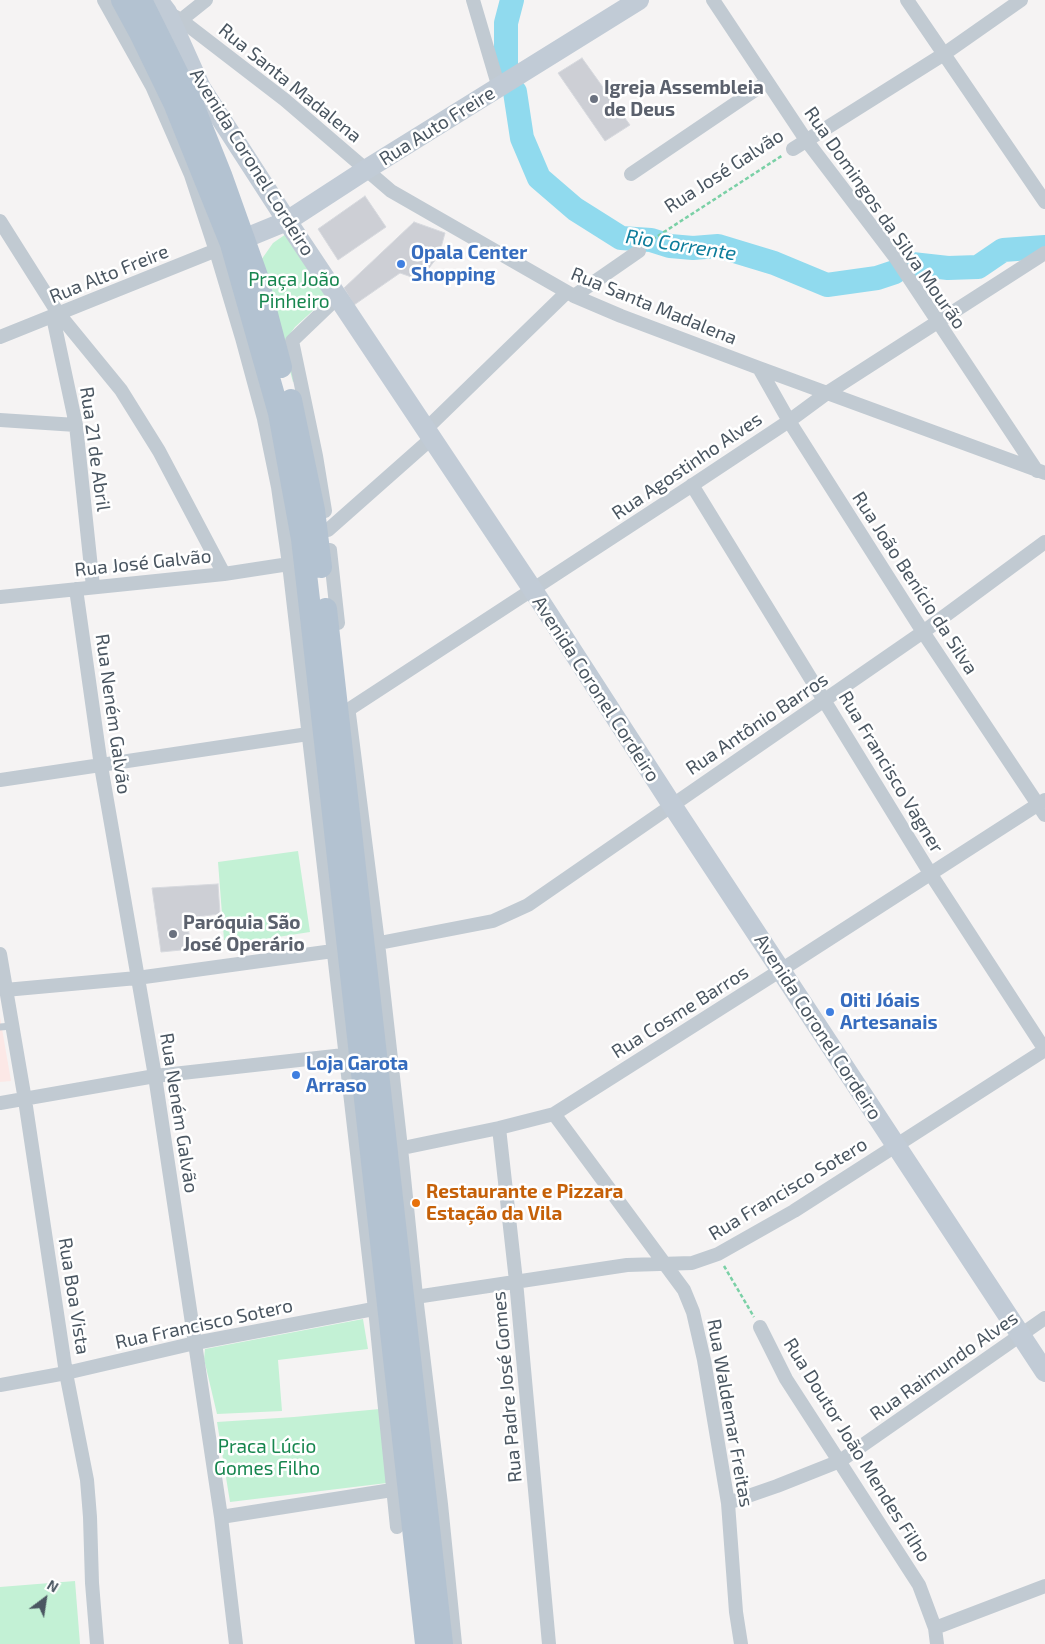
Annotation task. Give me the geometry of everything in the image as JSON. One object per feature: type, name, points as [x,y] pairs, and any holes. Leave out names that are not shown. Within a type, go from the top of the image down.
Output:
[{"type":"main road","points":[[122,0],[174,104],[231,244]]},
{"type":"main road","points":[[141,0],[193,105],[231,244],[285,410],[336,766],[371,945],[368,1066],[394,1150],[395,1303]]},
{"type":"main road","points":[[336,766],[348,939],[368,1066],[395,1303],[426,1505],[442,1644]]},
{"type":"main road","points":[[426,1505],[426,1644]]},
{"type":"street","points":[[104,0],[152,86],[191,175],[231,244]]},
{"type":"street","points":[[168,11],[206,0]]},
{"type":"street","points":[[473,0],[499,88]]},
{"type":"street","name":"Rua Auto Freire","points":[[231,244],[287,221],[367,169],[639,0]]},
{"type":"street","name":"Rua Domingos da Silva Mourão","points":[[713,0],[806,140],[895,257],[1045,481]]},
{"type":"street","points":[[907,0],[1045,202]]},
{"type":"street","name":"Rua José Galvão","points":[[793,149],[944,54],[1021,0]]},
{"type":"street","name":"Rua Santa Madalena","points":[[168,11],[285,100],[391,191],[571,294],[621,316],[1040,471]]},
{"type":"street","name":"Avenida Coronel Cordeiro","points":[[168,11],[202,88],[287,221],[533,590],[1045,1372]]},
{"type":"street","points":[[631,174],[767,82]]},
{"type":"street","points":[[0,221],[55,315],[121,390],[159,451],[224,574]]},
{"type":"street","name":"Rua Alto Freire","points":[[0,337],[231,244]]},
{"type":"street","points":[[328,530],[571,294],[640,251]]},
{"type":"street","name":"Rua Agostinho Alves","points":[[348,710],[692,485],[827,393],[1045,253]]},
{"type":"street","points":[[0,1103],[155,1076],[368,1066],[333,951],[289,564],[278,487],[292,341],[338,298]]},
{"type":"street","name":"Rua 21 de Abril","points":[[55,315],[76,425],[93,587]]},
{"type":"street","name":"Rua João Benício da Silva","points":[[759,368],[789,420],[923,632],[1043,806]]},
{"type":"street","points":[[285,410],[316,456],[328,530],[371,945]]},
{"type":"street","points":[[0,420],[76,425]]},
{"type":"street","name":"Rua Francisco Vagner","points":[[692,485],[930,873],[1045,1050]]},
{"type":"street","name":"Rua Antônio Barros","points":[[371,945],[493,921],[528,904],[826,701],[1045,542]]},
{"type":"street","name":"Rua José Galvão","points":[[0,597],[224,574],[289,564]]},
{"type":"street","name":"Rua Neném Galvão","points":[[76,589],[101,766],[155,1076],[221,1517],[236,1644]]},
{"type":"street","points":[[0,780],[308,734]]},
{"type":"street","name":"Rua Cosme Barros","points":[[394,1150],[499,1128],[554,1114],[930,873],[1043,806]]},
{"type":"street","points":[[5,990],[137,978],[333,951]]},
{"type":"street","name":"Rua Boa Vista","points":[[0,955],[5,990],[6,1026],[25,1100],[66,1373],[87,1480],[92,1582],[98,1644]]},
{"type":"street","name":"Rua Francisco Sotero","points":[[0,1385],[66,1373],[195,1343],[395,1303],[516,1281],[626,1265],[666,1265],[692,1262],[718,1254],[794,1211],[1045,1050]]},
{"type":"street","name":"Rua Waldemar Freitas","points":[[554,1114],[684,1290],[694,1312],[728,1503],[736,1612],[741,1644]]},
{"type":"street","name":"Rua Padre José Gomes","points":[[499,1128],[516,1281],[549,1644]]},
{"type":"street","points":[[395,1303],[392,1490],[397,1527]]},
{"type":"street","points":[[395,1303],[426,1505],[455,1644]]},
{"type":"street","name":"Rua Raimundo Alves","points":[[728,1503],[840,1461],[1045,1318]]},
{"type":"street","name":"Rua Doutor João Mendes Filho","points":[[760,1327],[786,1379],[919,1585],[935,1628],[937,1644]]},
{"type":"street","points":[[221,1517],[392,1490],[426,1505]]},
{"type":"street","points":[[935,1628],[1045,1586]]},
{"type":"path","name":"Rua José Galvão","points":[[640,251],[650,240],[793,149]]},
{"type":"path","name":"Rua Doutor João Mendes Filho","points":[[718,1254],[760,1327]]},
{"type":"shaded area","points":[[0,1017],[11,1081],[0,1082]]},
{"type":"green space","name":"Praça João Pinheiro","points":[[286,234],[329,296],[295,327],[287,338],[296,381],[293,382],[259,263],[273,243]]},
{"type":"green space","points":[[298,851],[310,932],[239,943],[224,940],[218,862]]},
{"type":"green space","points":[[363,1319],[368,1349],[278,1360],[282,1411],[217,1414],[204,1359],[205,1349]]},
{"type":"green space","name":"Praca Lúcio Gomes Filho","points":[[380,1409],[387,1483],[230,1502],[217,1422]]},
{"type":"green space","points":[[75,1581],[80,1644],[0,1644],[0,1587]]},
{"type":"building","name":"Igreja Assembleia de Deus","points":[[582,58],[630,125],[605,141],[558,73]]},
{"type":"building","points":[[365,196],[386,227],[338,260],[318,229]]},
{"type":"building","name":"Opala Center Shopping","points":[[414,222],[445,233],[439,255],[420,280],[400,273],[354,305],[344,288]]},
{"type":"building","name":"Paróquia São José Operário","points":[[218,884],[220,914],[187,918],[191,949],[161,952],[152,888]]},
{"type":"waterway","name":"Rio Corrente","points":[[506,68],[506,23],[512,0]]},
{"type":"waterway","name":"Rio Corrente","points":[[515,92],[522,138],[539,178],[575,209],[621,238],[651,240],[670,246],[693,248],[718,246],[774,263],[827,285],[877,278],[895,272]]},
{"type":"waterway","name":"Rio Corrente","points":[[912,264],[948,268],[978,267],[1003,250],[1045,247]]},
{"type":"place","name":"Igreja Assembleia de Deus","points":[[594,99]]},
{"type":"place","name":"Opala Center Shopping","points":[[401,264]]},
{"type":"place","name":"Paróquia São José Operário","points":[[173,934]]},
{"type":"place","name":"Oiti Jóais Artesanais","points":[[830,1012]]},
{"type":"place","name":"Loja Garota Arraso","points":[[296,1075]]},
{"type":"place","name":"Restaurante e Pizzara Estação da Vila","points":[[416,1203]]}]
